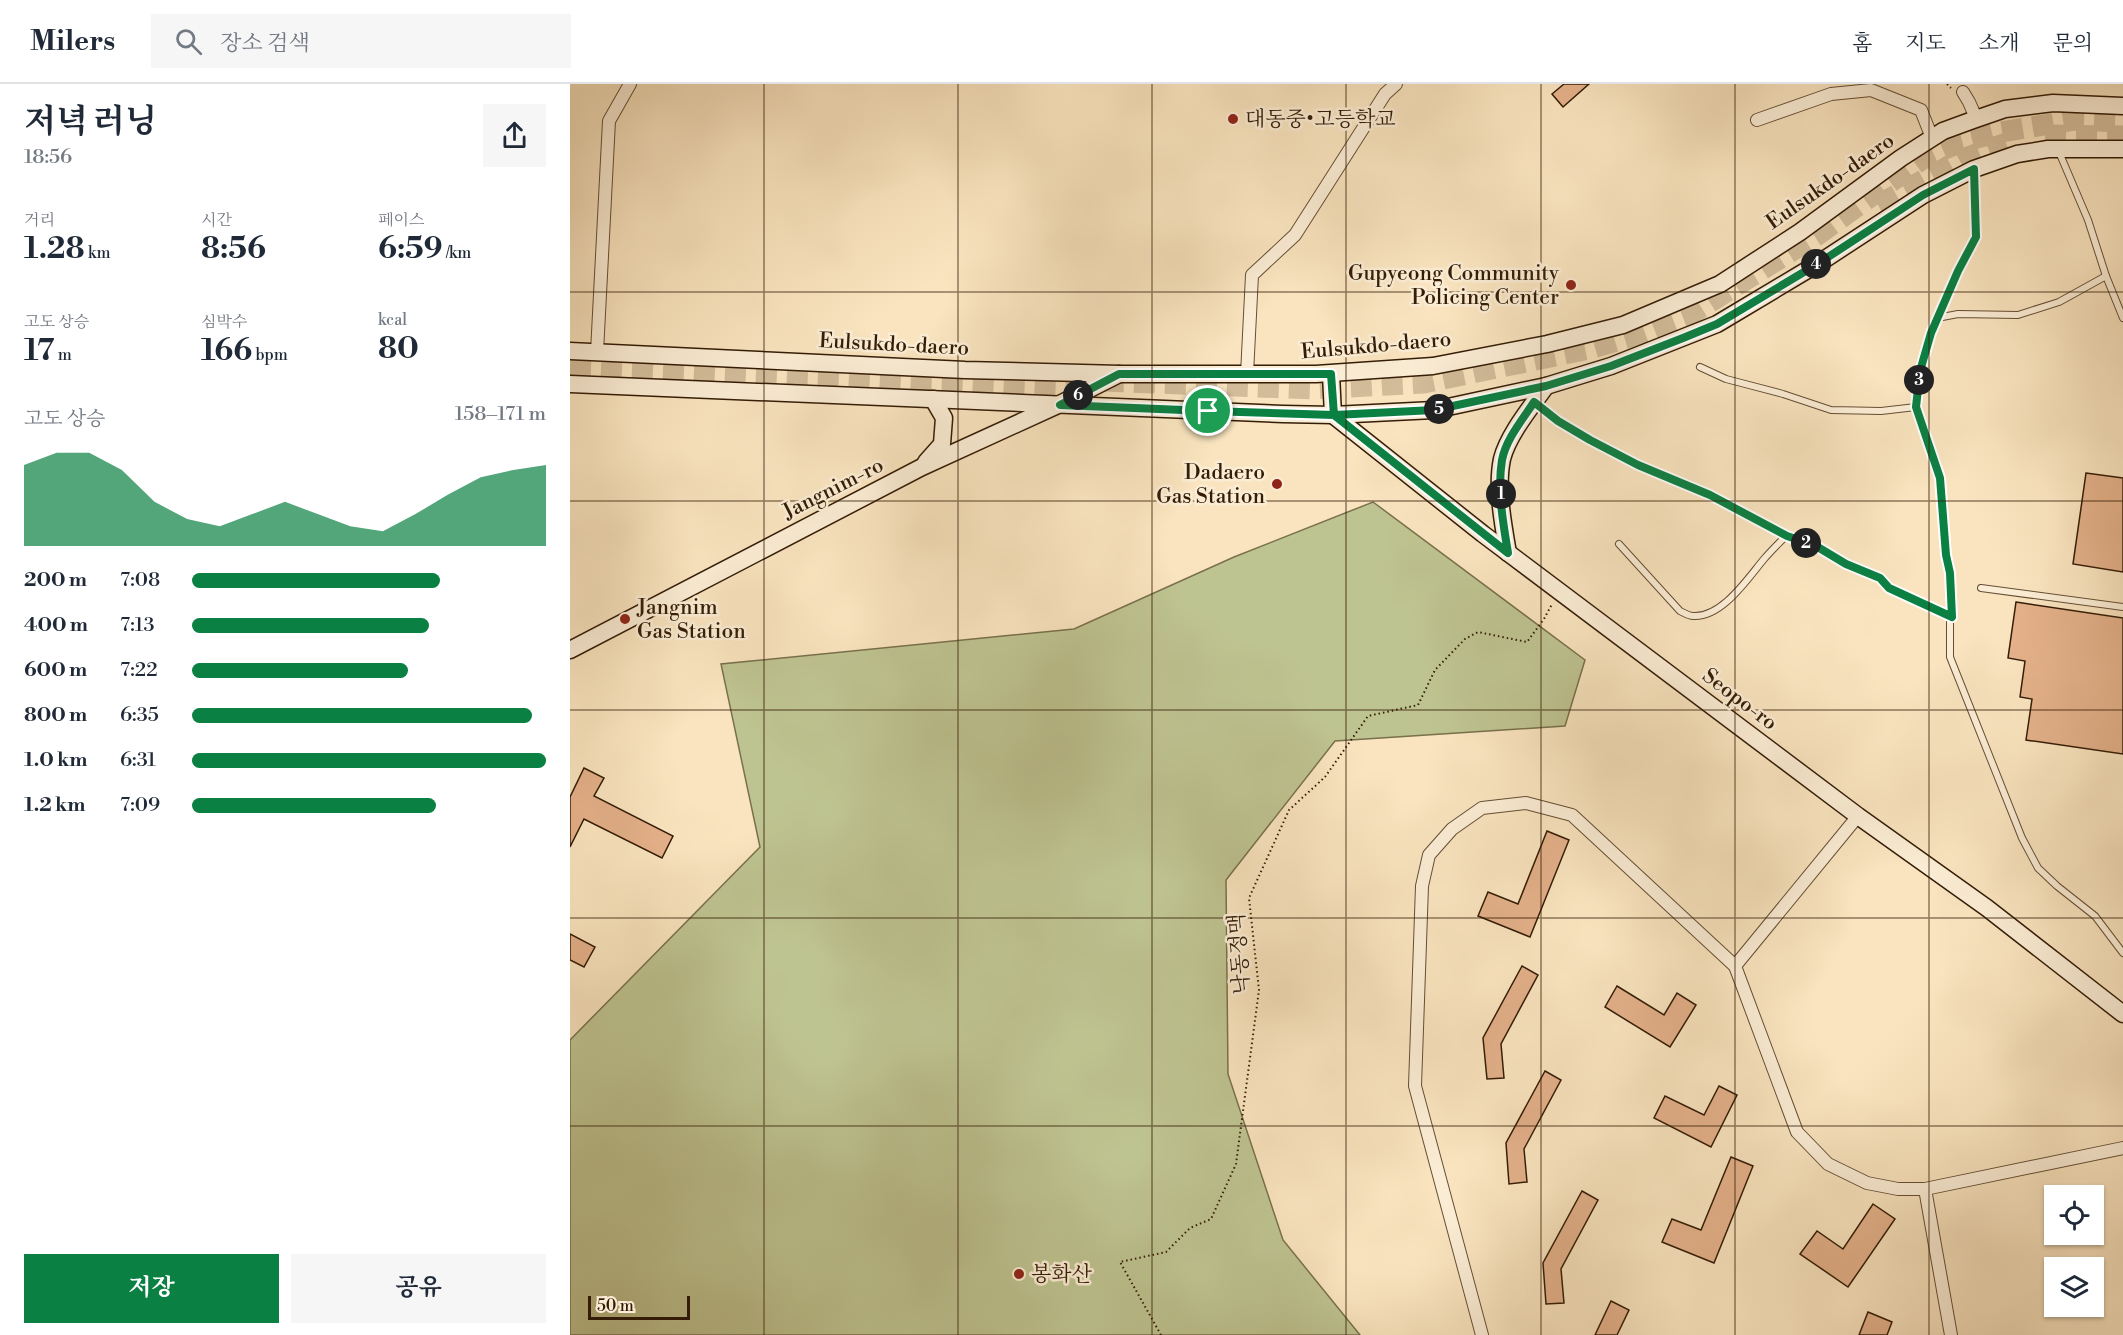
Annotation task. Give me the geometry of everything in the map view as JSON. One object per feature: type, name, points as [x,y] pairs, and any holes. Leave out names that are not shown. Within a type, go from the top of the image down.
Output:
[{"type":"main road","name":"Eulsukdo-daero","points":[[570,351],[965,370],[1119,374],[1331,374],[1433,366],[1547,344],[1623,326],[1720,284],[1800,232],[1901,158],[1943,131],[1977,118],[2005,110],[2053,103],[2123,106]]},
{"type":"main road","points":[[570,384],[1334,415],[1434,410],[1546,386],[1611,366],[1717,324],[1819,263],[1923,195],[1974,169],[2018,154],[2058,149],[2123,149]]},
{"type":"main road","name":"Jangnim-ro","points":[[570,650],[922,467],[1060,405],[1119,374]]},
{"type":"main road","points":[[1331,374],[1334,415]]},
{"type":"main road","points":[[1508,553],[1500,506],[1503,458],[1515,431],[1546,386]]},
{"type":"main road","points":[[922,467],[942,444],[944,418],[933,399]]},
{"type":"main road","name":"Seopo-ro","points":[[1334,415],[1508,553],[1857,816],[1988,908],[2123,1014]]},
{"type":"street","points":[[597,352],[609,121],[630,84]]},
{"type":"street","points":[[1247,374],[1252,275],[1295,235],[1385,94],[1396,84]]},
{"type":"street","points":[[1757,120],[1831,94],[1871,90],[1921,110],[1925,126],[1932,138]]},
{"type":"street","points":[[1963,92],[1977,118]]},
{"type":"street","points":[[1482,1335],[1415,1086],[1422,886],[1429,855],[1452,829],[1482,808],[1526,803],[1572,815],[1735,966],[1797,1132],[1828,1164],[1867,1183],[1898,1190],[1925,1189],[2123,1149]]},
{"type":"street","points":[[1735,966],[1857,816]]},
{"type":"street","points":[[1925,1189],[1951,1335]]},
{"type":"lane","points":[[2058,149],[2059,156],[2088,220],[2106,276],[2123,318]]},
{"type":"lane","points":[[1974,169],[1976,237],[1937,318],[1920,371],[1916,407],[1940,478],[1946,555],[1950,573],[1952,617],[1950,657],[2022,838],[2038,868],[2094,916],[2123,953]]},
{"type":"lane","points":[[1937,318],[1959,314],[2018,315],[2059,302],[2106,276]]},
{"type":"lane","points":[[1700,367],[1726,379],[1831,410],[1881,411],[1916,407]]},
{"type":"lane","points":[[1534,402],[1558,421],[1638,465],[1710,495],[1787,536],[1816,546],[1846,564],[1880,578],[1889,588],[1952,617]]},
{"type":"lane","points":[[1619,544],[1680,611],[1691,617],[1702,615],[1719,607],[1743,587],[1765,558],[1787,536]]},
{"type":"lane","points":[[1981,588],[2123,607]]},
{"type":"path","name":"낙동정맥","points":[[1161,1335],[1120,1262],[1166,1252],[1190,1228],[1211,1219],[1236,1164],[1259,990],[1249,898],[1289,810],[1325,777],[1368,717],[1418,705],[1435,670],[1465,639],[1478,632],[1527,642],[1544,619],[1559,591]]},
{"type":"green space","points":[[1373,502],[1585,660],[1565,726],[1335,741],[1226,880],[1228,1074],[1283,1240],[1360,1335],[570,1335],[570,1040],[760,847],[721,664],[1074,629],[1234,557]]},
{"type":"building","points":[[1564,84],[1589,84],[1563,107],[1552,94]]},
{"type":"building","points":[[2086,473],[2123,478],[2123,572],[2073,564]]},
{"type":"building","points":[[2016,602],[2123,618],[2123,754],[2026,740],[2032,699],[2020,697],[2025,661],[2008,658]]},
{"type":"building","points":[[584,768],[604,778],[594,796],[673,836],[662,858],[584,819],[570,847],[570,797]]},
{"type":"building","points":[[1547,831],[1569,840],[1530,937],[1478,916],[1488,892],[1518,904]]},
{"type":"building","points":[[570,934],[595,947],[584,967],[570,960]]},
{"type":"building","points":[[1522,966],[1538,975],[1501,1044],[1504,1078],[1487,1079],[1483,1038]]},
{"type":"building","points":[[1617,986],[1664,1015],[1677,993],[1696,1005],[1670,1047],[1605,1007]]},
{"type":"building","points":[[1545,1071],[1561,1080],[1524,1149],[1527,1182],[1509,1184],[1506,1143]]},
{"type":"building","points":[[1719,1086],[1737,1095],[1711,1147],[1654,1118],[1665,1096],[1704,1115]]},
{"type":"building","points":[[1731,1157],[1753,1166],[1714,1263],[1662,1242],[1672,1219],[1701,1230]]},
{"type":"building","points":[[1582,1191],[1598,1200],[1561,1269],[1564,1303],[1546,1304],[1543,1263]]},
{"type":"building","points":[[1873,1204],[1895,1219],[1848,1287],[1800,1254],[1817,1231],[1843,1249]]},
{"type":"building","points":[[1611,1301],[1629,1310],[1617,1335],[1595,1335]]},
{"type":"building","points":[[1868,1312],[1892,1322],[1887,1335],[1859,1335]]},
{"type":"tunnel","points":[[1103,381],[1313,389],[1424,383],[1589,349],[1638,335],[1688,316],[1819,234],[1924,158],[1961,142],[2001,132],[2075,120],[2123,122]]},
{"type":"tunnel","points":[[2045,135],[2123,136]]},
{"type":"tunnel","points":[[1878,205],[1960,160],[2006,143]]},
{"type":"tunnel","points":[[570,368],[1094,392]]},
{"type":"place","name":"대동중•고등학교","points":[[1233,119]]},
{"type":"place","name":"Gupyeong Community Policing Center","points":[[1571,285]]},
{"type":"place","name":"Dadaero Gas Station","points":[[1277,484]]},
{"type":"place","name":"Jangnim Gas Station","points":[[625,619]]},
{"type":"place","name":"봉화산","points":[[1019,1274]]},
{"type":"route","points":[[1208,411],[1060,405],[1119,374],[1331,374],[1334,415],[1434,410],[1546,386],[1611,366],[1717,324],[1819,263],[1923,195],[1974,169],[1976,237],[1942,303],[1931,333],[1920,371],[1916,407],[1940,478],[1952,617],[1889,588],[1880,578],[1846,564],[1816,546],[1787,536],[1710,495],[1638,465],[1558,421],[1534,402],[1515,431],[1503,458],[1500,506],[1508,553],[1334,415],[1208,411]]}]
